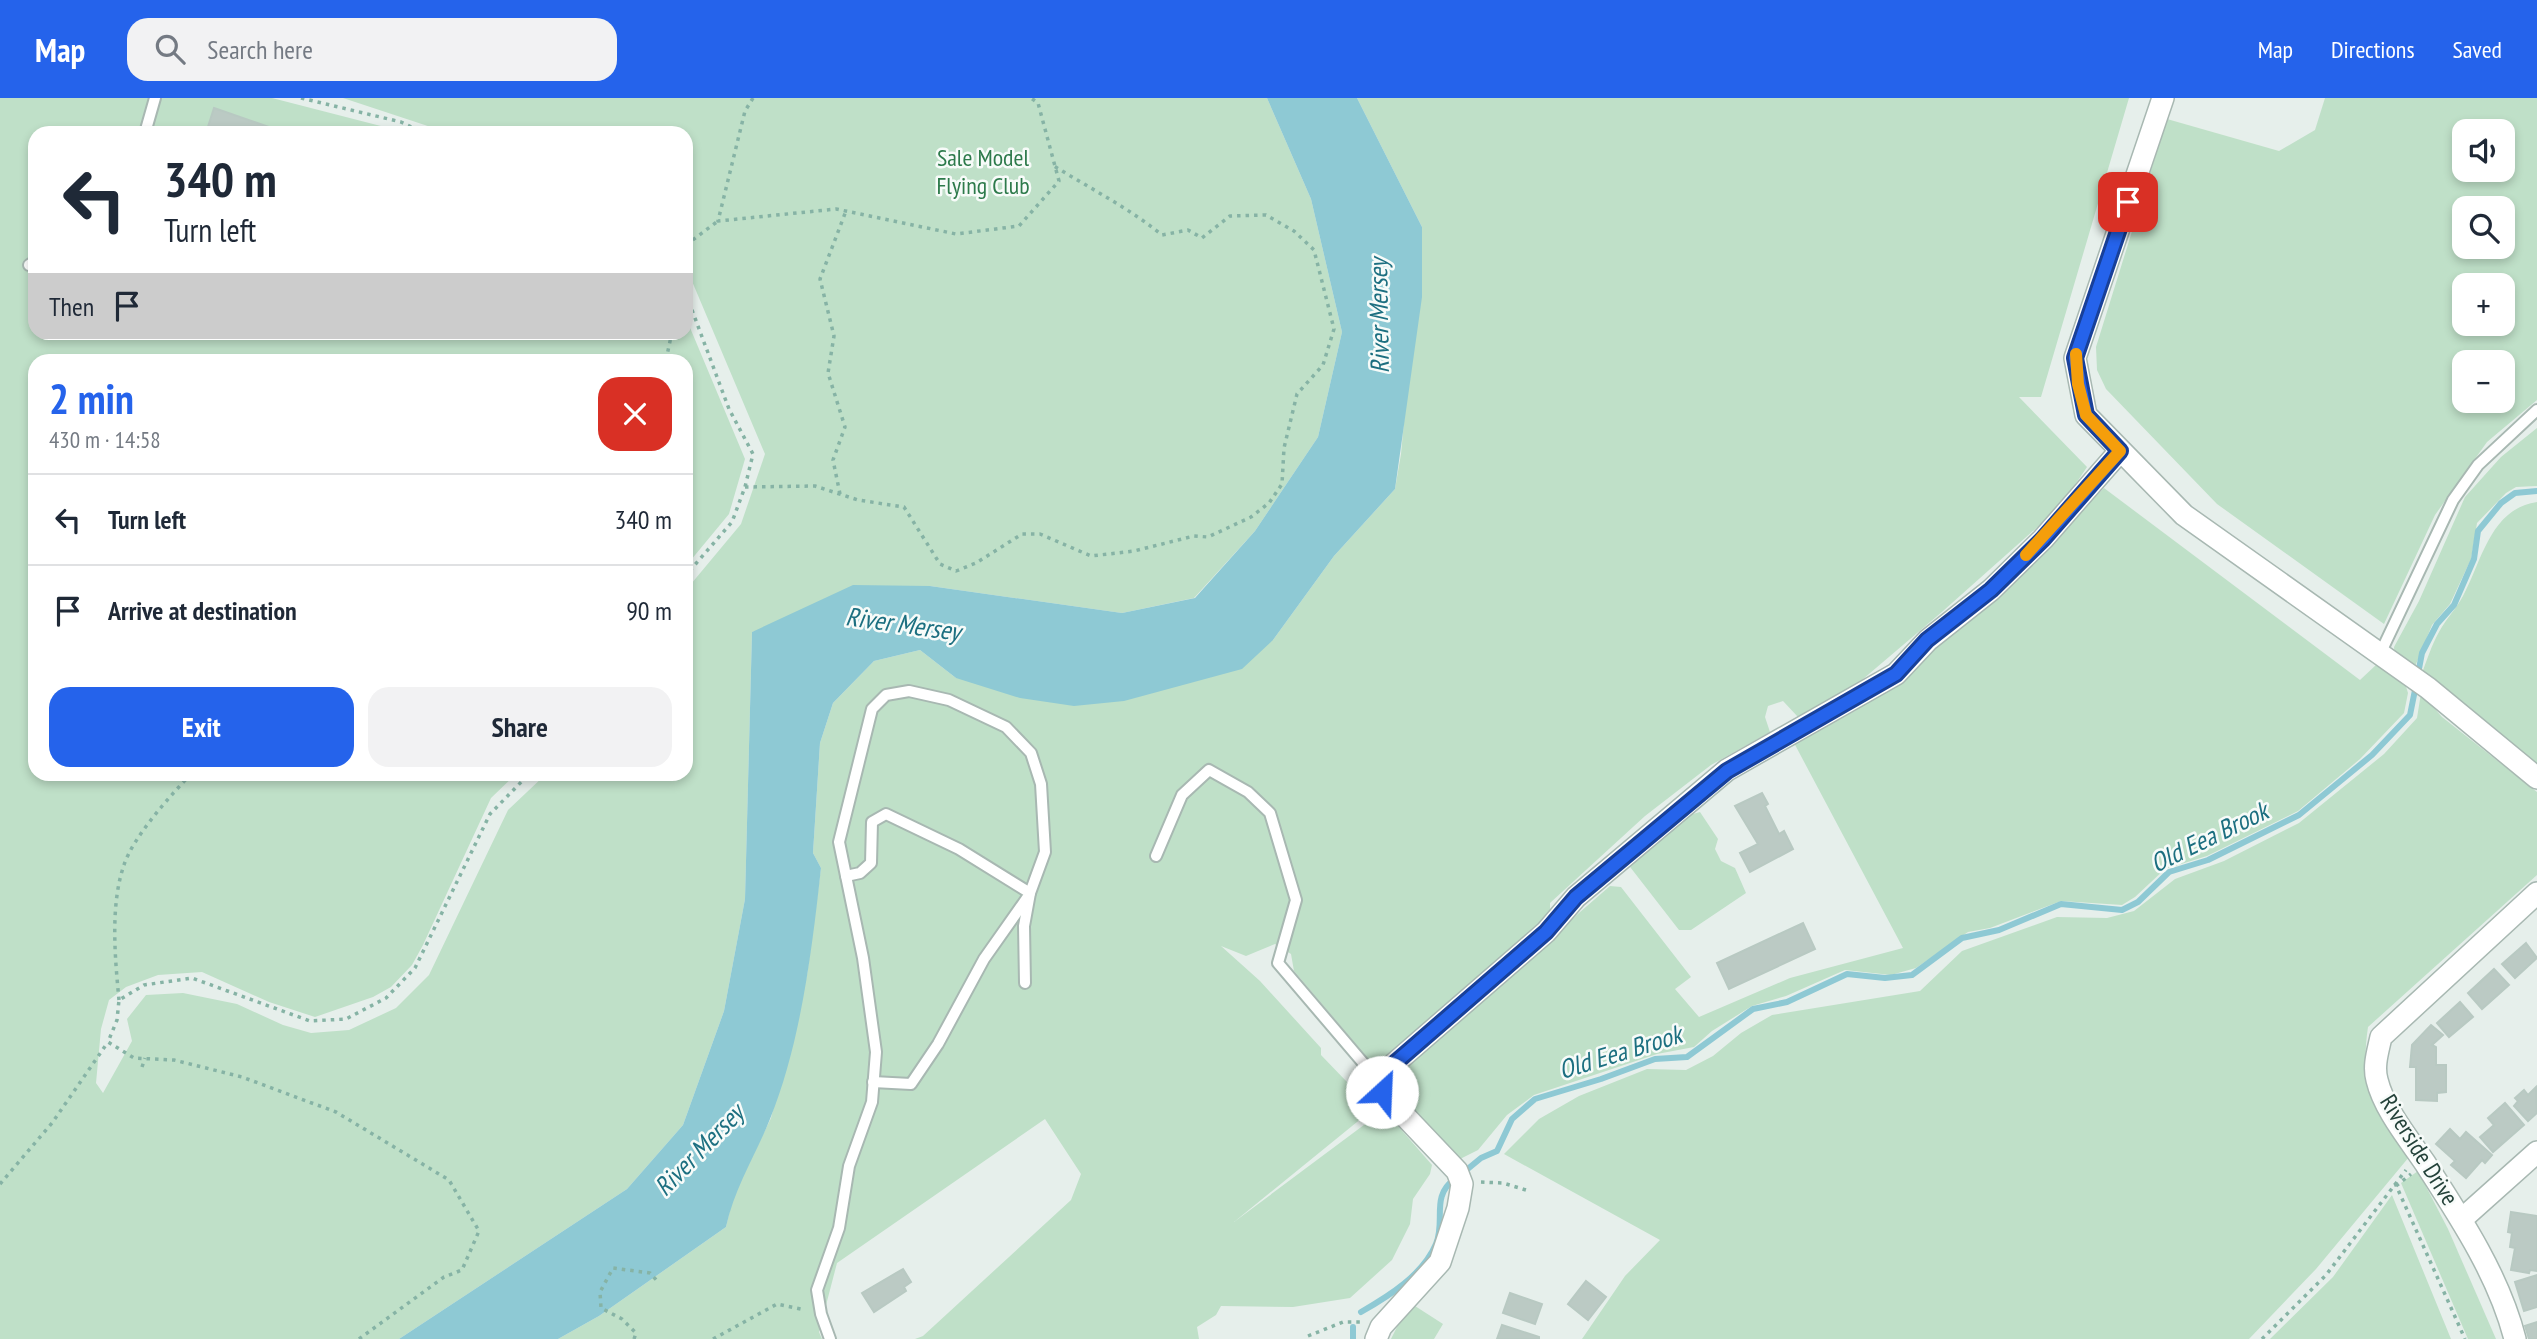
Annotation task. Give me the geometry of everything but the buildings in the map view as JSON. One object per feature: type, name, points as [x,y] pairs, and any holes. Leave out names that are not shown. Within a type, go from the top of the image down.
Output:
[{"type":"street","points":[[2163,98],[2075,358],[2086,415],[2184,515],[2428,688],[2537,778]]},
{"type":"street","points":[[1377,1335],[1440,1262],[1462,1184],[1457,1171],[1382,1092],[1380,1076],[1546,932],[1576,897],[1727,771],[1896,674],[1927,640],[1991,590],[2043,539],[2120,451]]},
{"type":"street","name":"Riverside Drive","points":[[2515,1339],[2501,1299],[2462,1219],[2392,1112],[2376,1079],[2376,1058],[2381,1037],[2537,893]]},
{"type":"street","points":[[2462,1219],[2537,1152]]},
{"type":"lane","points":[[147,126],[155,98]]},
{"type":"lane","points":[[2380,654],[2453,500],[2478,465],[2537,410]]},
{"type":"lane","points":[[830,1339],[821,1314],[817,1290],[839,1228],[849,1166],[872,1102],[876,1052],[839,842],[872,709],[886,695],[909,691],[949,700],[976,710],[1006,727],[1031,753],[1041,784],[1045,852],[1030,893],[1024,926],[1025,983]]},
{"type":"lane","points":[[1156,856],[1182,794],[1209,770],[1248,793],[1270,813],[1296,900],[1278,963],[1370,1071],[1380,1076]]},
{"type":"lane","points":[[845,876],[860,873],[871,863],[872,822],[886,814],[959,849],[1030,893]]},
{"type":"lane","points":[[873,1082],[911,1084],[938,1044],[984,959],[1030,893]]},
{"type":"path","points":[[301,98],[409,126]]},
{"type":"path","points":[[718,221],[745,111],[753,98]]},
{"type":"path","points":[[693,240],[718,221],[836,209],[956,234],[1019,226],[1059,181],[1038,103],[1031,98]]},
{"type":"path","points":[[745,487],[815,486],[904,507],[940,564],[956,571],[976,563],[1022,534],[1040,534],[1091,556],[1134,551],[1194,536],[1208,537],[1251,517],[1269,503],[1282,484],[1284,448],[1297,394],[1324,365],[1334,329],[1314,250],[1294,231],[1266,215],[1230,216],[1202,238],[1188,230],[1162,235],[1131,209],[1119,206],[1054,166]]},
{"type":"path","points":[[840,494],[833,460],[845,427],[828,373],[834,336],[820,279],[846,211]]},
{"type":"path","points":[[693,313],[729,409],[753,454],[732,522],[693,567]]},
{"type":"path","points":[[0,1184],[52,1123],[108,1042],[117,1020],[119,1000],[116,922],[124,864],[162,805],[184,781]]},
{"type":"path","points":[[119,1000],[144,985],[192,978],[310,1021],[346,1019],[386,998],[415,968],[490,814],[522,781]]},
{"type":"path","points":[[108,1042],[134,1058],[174,1060],[242,1077],[335,1112],[449,1180],[479,1231],[462,1270],[444,1277],[359,1339]]},
{"type":"path","points":[[142,1067],[145,1058]]},
{"type":"path","points":[[2262,1339],[2326,1275],[2395,1183],[2423,1160]]},
{"type":"path","points":[[1462,1184],[1503,1183],[1526,1190]]},
{"type":"path","points":[[2395,1183],[2465,1339]]},
{"type":"path","points":[[634,1339],[636,1333],[622,1319],[601,1308],[600,1292],[603,1285],[613,1268],[650,1273],[659,1283]]},
{"type":"path","points":[[713,1339],[777,1304],[821,1314]]},
{"type":"path","points":[[1308,1336],[1342,1322],[1359,1322],[1377,1335]]},
{"type":"green space","name":"Sale Model Flying Club","points":[[0,98],[272,98],[381,126],[28,126],[28,340],[693,340],[693,335],[745,459],[729,514],[693,558],[693,354],[28,354],[28,781],[509,781],[491,798],[412,965],[391,987],[373,997],[315,1017],[269,1002],[202,972],[158,975],[126,987],[109,1000],[101,1029],[96,1083],[103,1093],[132,1041],[127,1019],[146,995],[183,993],[237,1004],[283,1025],[311,1033],[349,1030],[396,1008],[429,975],[508,810],[539,781],[693,781],[693,582],[741,524],[765,454],[693,284],[693,126],[428,126],[343,98],[1267,98],[1311,199],[1342,332],[1318,437],[1255,531],[1194,598],[1122,613],[930,586],[752,632],[745,899],[724,1011],[683,1125],[627,1189],[399,1339],[0,1339]]},
{"type":"green space","points":[[1357,98],[2129,98],[2041,397],[2019,397],[2087,467],[2060,507],[1856,685],[1798,717],[1783,701],[1768,706],[1765,717],[1770,732],[1711,765],[1645,816],[1550,903],[1550,917],[1375,1067],[1294,971],[1291,954],[1275,944],[1246,956],[1221,946],[1260,981],[1321,1048],[1321,1055],[1373,1109],[1234,1222],[1384,1110],[1432,1165],[1430,1174],[1413,1199],[1410,1224],[1392,1260],[1350,1298],[1293,1307],[1221,1306],[1216,1315],[1197,1327],[1199,1339],[915,1339],[923,1336],[1071,1200],[1081,1174],[1045,1119],[837,1263],[819,1332],[822,1339],[558,1339],[599,1316],[726,1227],[733,1196],[771,1118],[807,975],[821,868],[813,853],[820,743],[833,703],[874,661],[920,650],[956,678],[1273,640],[1334,556],[1395,489],[1401,454],[1422,227]]},
{"type":"green space","points":[[2325,98],[2537,98],[2537,400],[2487,442],[2435,515],[2384,624],[2217,504],[2106,389],[2097,370],[2096,347],[2167,119],[2279,151],[2315,130]]},
{"type":"green space","points":[[2537,428],[2537,486],[2516,487],[2506,493],[2477,523],[2471,559],[2450,604],[2432,625],[2414,669],[2395,658],[2394,647],[2419,601],[2465,497],[2501,457]]},
{"type":"green space","points":[[2104,488],[2360,680],[2377,664],[2403,677],[2408,693],[2404,713],[2360,759],[2298,811],[2207,856],[2165,869],[2135,897],[2122,905],[2061,901],[1990,928],[1968,932],[1916,968],[1891,975],[1845,970],[1786,996],[1752,1006],[1712,1031],[1694,1047],[1657,1054],[1534,1095],[1507,1115],[1478,1150],[1456,1161],[1394,1094],[1396,1072],[1610,886],[1621,887],[1691,977],[1675,989],[1699,1017],[1790,978],[1903,948],[1793,741],[1855,711],[1901,677],[2029,565]]},
{"type":"green space","points":[[2537,502],[2537,768],[2422,673],[2436,637],[2463,596],[2482,553],[2498,526],[2508,515],[2521,507]]},
{"type":"green space","points":[[2421,693],[2442,717],[2537,792],[2537,875],[2368,1027],[2368,1082],[2379,1110],[2409,1157],[2316,1269],[2249,1339],[1582,1339],[1625,1276],[1660,1240],[1504,1154],[1539,1119],[1579,1096],[1647,1069],[1686,1070],[1713,1056],[1741,1033],[1772,1015],[1920,991],[1962,951],[2057,917],[2107,918],[2134,911],[2175,879],[2224,861],[2299,823],[2384,754],[2417,718]]},
{"type":"green space","points":[[1700,812],[1718,839],[1715,849],[1721,861],[1735,868],[1746,893],[1691,930],[1679,930],[1627,863],[1682,817]]},
{"type":"green space","points":[[2418,1171],[2448,1229],[2496,1339],[2468,1339],[2401,1183]]},
{"type":"green space","points":[[2392,1195],[2451,1339],[2270,1339],[2333,1277]]},
{"type":"green space","points":[[1415,1306],[1443,1324],[1434,1339],[1391,1339],[1400,1321]]},
{"type":"water","name":"River Mersey","points":[[1267,98],[1357,98],[1422,227],[1422,297],[1395,489],[1334,556],[1273,640],[1242,669],[1124,701],[1074,706],[1020,698],[956,678],[920,650],[874,661],[833,703],[820,743],[813,853],[821,868],[804,995],[781,1089],[735,1198],[726,1227],[599,1316],[558,1339],[399,1339],[627,1189],[683,1125],[724,1011],[745,899],[752,632],[853,585],[930,586],[1122,613],[1195,598],[1255,531],[1318,437],[1342,332],[1311,199]]},
{"type":"waterway","name":"Old Eea Brook","points":[[2418,674],[2422,653],[2437,624],[2454,605],[2474,559],[2478,531],[2501,503],[2515,493],[2537,491]]},
{"type":"waterway","name":"Old Eea Brook","points":[[1464,1172],[1481,1158],[1497,1151],[1512,1119],[1535,1099],[1655,1059],[1687,1057],[1753,1009],[1787,1002],[1847,974],[1885,978],[1912,975],[1962,938],[1999,930],[2061,904],[2122,910],[2138,902],[2169,872],[2208,860],[2299,815],[2372,755],[2410,715],[2416,685]]},
{"type":"waterway","name":"Old Eea Brook","points":[[1361,1312],[1404,1284],[1423,1265],[1439,1235],[1443,1193],[1455,1179]]},
{"type":"waterway","name":"Old Eea Brook","points":[[1353,1327],[1353,1339]]},
{"type":"slow traffic","points":[[2026,555],[2120,451],[2086,415],[2078,384],[2076,354]]},
{"type":"route","points":[[1382,1092],[1380,1076],[1546,932],[1576,897],[1727,771],[1896,674],[1927,640],[1991,590],[2043,539],[2120,451],[2086,415],[2075,358],[2128,202]]}]
